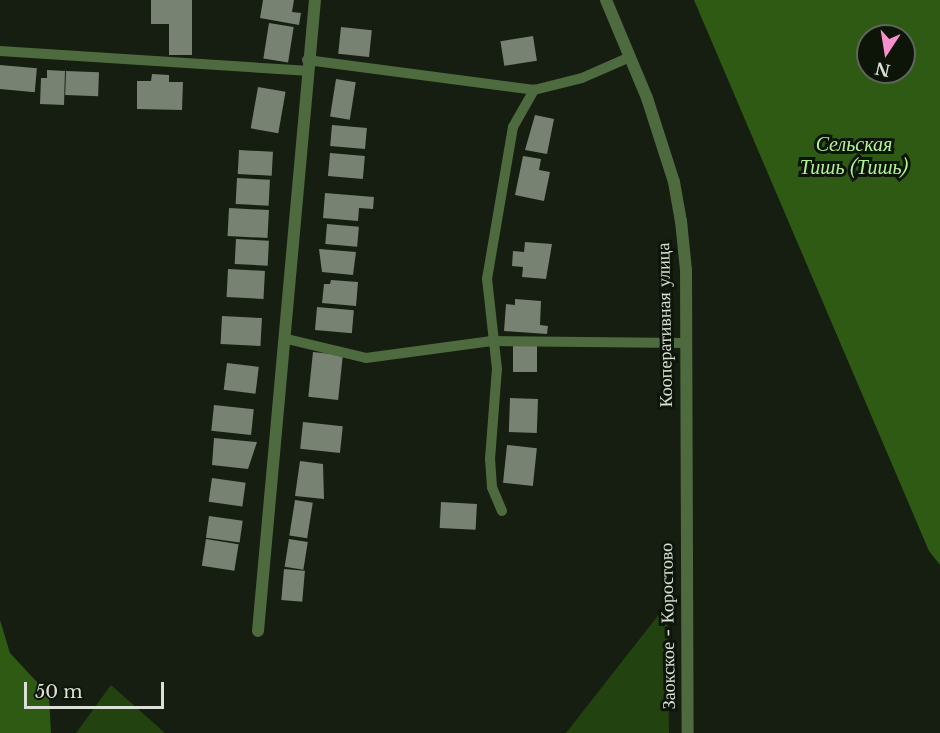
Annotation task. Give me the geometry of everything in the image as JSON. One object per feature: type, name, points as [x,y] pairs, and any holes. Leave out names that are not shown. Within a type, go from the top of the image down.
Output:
[{"type":"street","points":[[258,631],[287,339],[306,66],[315,0]]},
{"type":"street","name":"Кооперативная улица","points":[[606,0],[630,57],[674,182],[686,270],[684,518]]},
{"type":"street","name":"Заокское - Коростово","points":[[684,518],[688,733]]},
{"type":"lane","points":[[0,51],[306,66],[534,90],[582,78],[630,57]]},
{"type":"lane","points":[[502,510],[492,488],[490,459],[497,369],[492,341],[487,279],[502,172],[513,127],[534,90]]},
{"type":"lane","points":[[287,339],[366,358],[492,341],[685,343]]},
{"type":"shaded area","points":[[667,604],[669,733],[566,733]]},
{"type":"shaded area","points":[[111,685],[165,733],[76,733]]},
{"type":"water","name":"Сельская Тишь (Тишь)","points":[[694,0],[940,0],[940,565],[929,551]]},
{"type":"water","points":[[0,620],[10,653],[49,695],[51,733],[0,733]]},
{"type":"building","points":[[151,0],[192,0],[192,55],[169,55],[169,24],[151,24]]},
{"type":"building","points":[[263,0],[294,0],[292,12],[301,13],[299,25],[260,18]]},
{"type":"building","points":[[269,23],[294,27],[288,62],[263,59]]},
{"type":"building","points":[[341,27],[372,30],[369,57],[338,54]]},
{"type":"building","points":[[533,36],[537,61],[504,66],[500,41]]},
{"type":"building","points":[[0,65],[37,68],[35,92],[0,89]]},
{"type":"building","points":[[47,70],[65,71],[64,105],[40,104],[41,78],[47,78]]},
{"type":"building","points":[[66,71],[99,72],[98,96],[65,95]]},
{"type":"building","points":[[152,74],[169,75],[169,82],[183,82],[182,110],[137,109],[137,81],[151,81]]},
{"type":"building","points":[[336,79],[356,82],[350,120],[330,117]]},
{"type":"building","points":[[258,87],[286,92],[278,133],[251,128]]},
{"type":"building","points":[[535,115],[554,119],[547,154],[525,150]]},
{"type":"building","points":[[332,125],[367,128],[365,149],[330,146]]},
{"type":"building","points":[[239,150],[273,152],[272,176],[238,174]]},
{"type":"building","points":[[330,153],[365,156],[363,179],[328,176]]},
{"type":"building","points":[[523,156],[541,159],[539,170],[550,172],[544,201],[515,195]]},
{"type":"building","points":[[237,178],[270,180],[269,206],[236,204]]},
{"type":"building","points":[[325,193],[374,197],[373,209],[359,208],[358,221],[323,218]]},
{"type":"building","points":[[229,208],[269,210],[267,238],[228,236]]},
{"type":"building","points":[[327,224],[359,227],[357,247],[325,244]]},
{"type":"building","points":[[236,239],[269,241],[268,266],[235,264]]},
{"type":"building","points":[[525,242],[552,244],[546,279],[522,277],[523,267],[512,266],[513,251],[524,252]]},
{"type":"building","points":[[319,249],[356,252],[353,275],[322,272]]},
{"type":"building","points":[[228,269],[265,271],[263,299],[227,297]]},
{"type":"building","points":[[331,280],[358,282],[356,306],[322,303],[324,284],[330,284]]},
{"type":"building","points":[[515,299],[541,301],[540,325],[548,326],[547,334],[504,331],[506,304],[515,305]]},
{"type":"building","points":[[317,307],[354,310],[352,333],[315,330]]},
{"type":"building","points":[[222,316],[262,318],[260,346],[221,344]]},
{"type":"building","points":[[513,338],[537,338],[537,372],[513,372]]},
{"type":"building","points":[[313,352],[343,355],[338,400],[308,397]]},
{"type":"building","points":[[227,363],[259,367],[255,394],[224,390]]},
{"type":"building","points":[[510,398],[538,399],[537,433],[509,432]]},
{"type":"building","points":[[214,405],[254,409],[251,435],[211,431]]},
{"type":"building","points":[[303,422],[343,426],[340,453],[300,449]]},
{"type":"building","points":[[214,438],[257,442],[248,469],[212,465]]},
{"type":"building","points":[[507,445],[537,448],[533,486],[503,483]]},
{"type":"building","points":[[300,461],[323,464],[324,499],[295,496]]},
{"type":"building","points":[[212,478],[246,483],[242,506],[209,502]]},
{"type":"building","points":[[295,500],[313,503],[307,538],[289,536]]},
{"type":"building","points":[[441,502],[477,504],[476,530],[440,528]]},
{"type":"building","points":[[209,516],[243,521],[240,543],[206,538]]},
{"type":"building","points":[[206,539],[239,544],[234,571],[202,566]]},
{"type":"building","points":[[289,539],[308,542],[303,570],[285,567]]},
{"type":"building","points":[[284,569],[305,571],[302,602],[281,600]]}]
